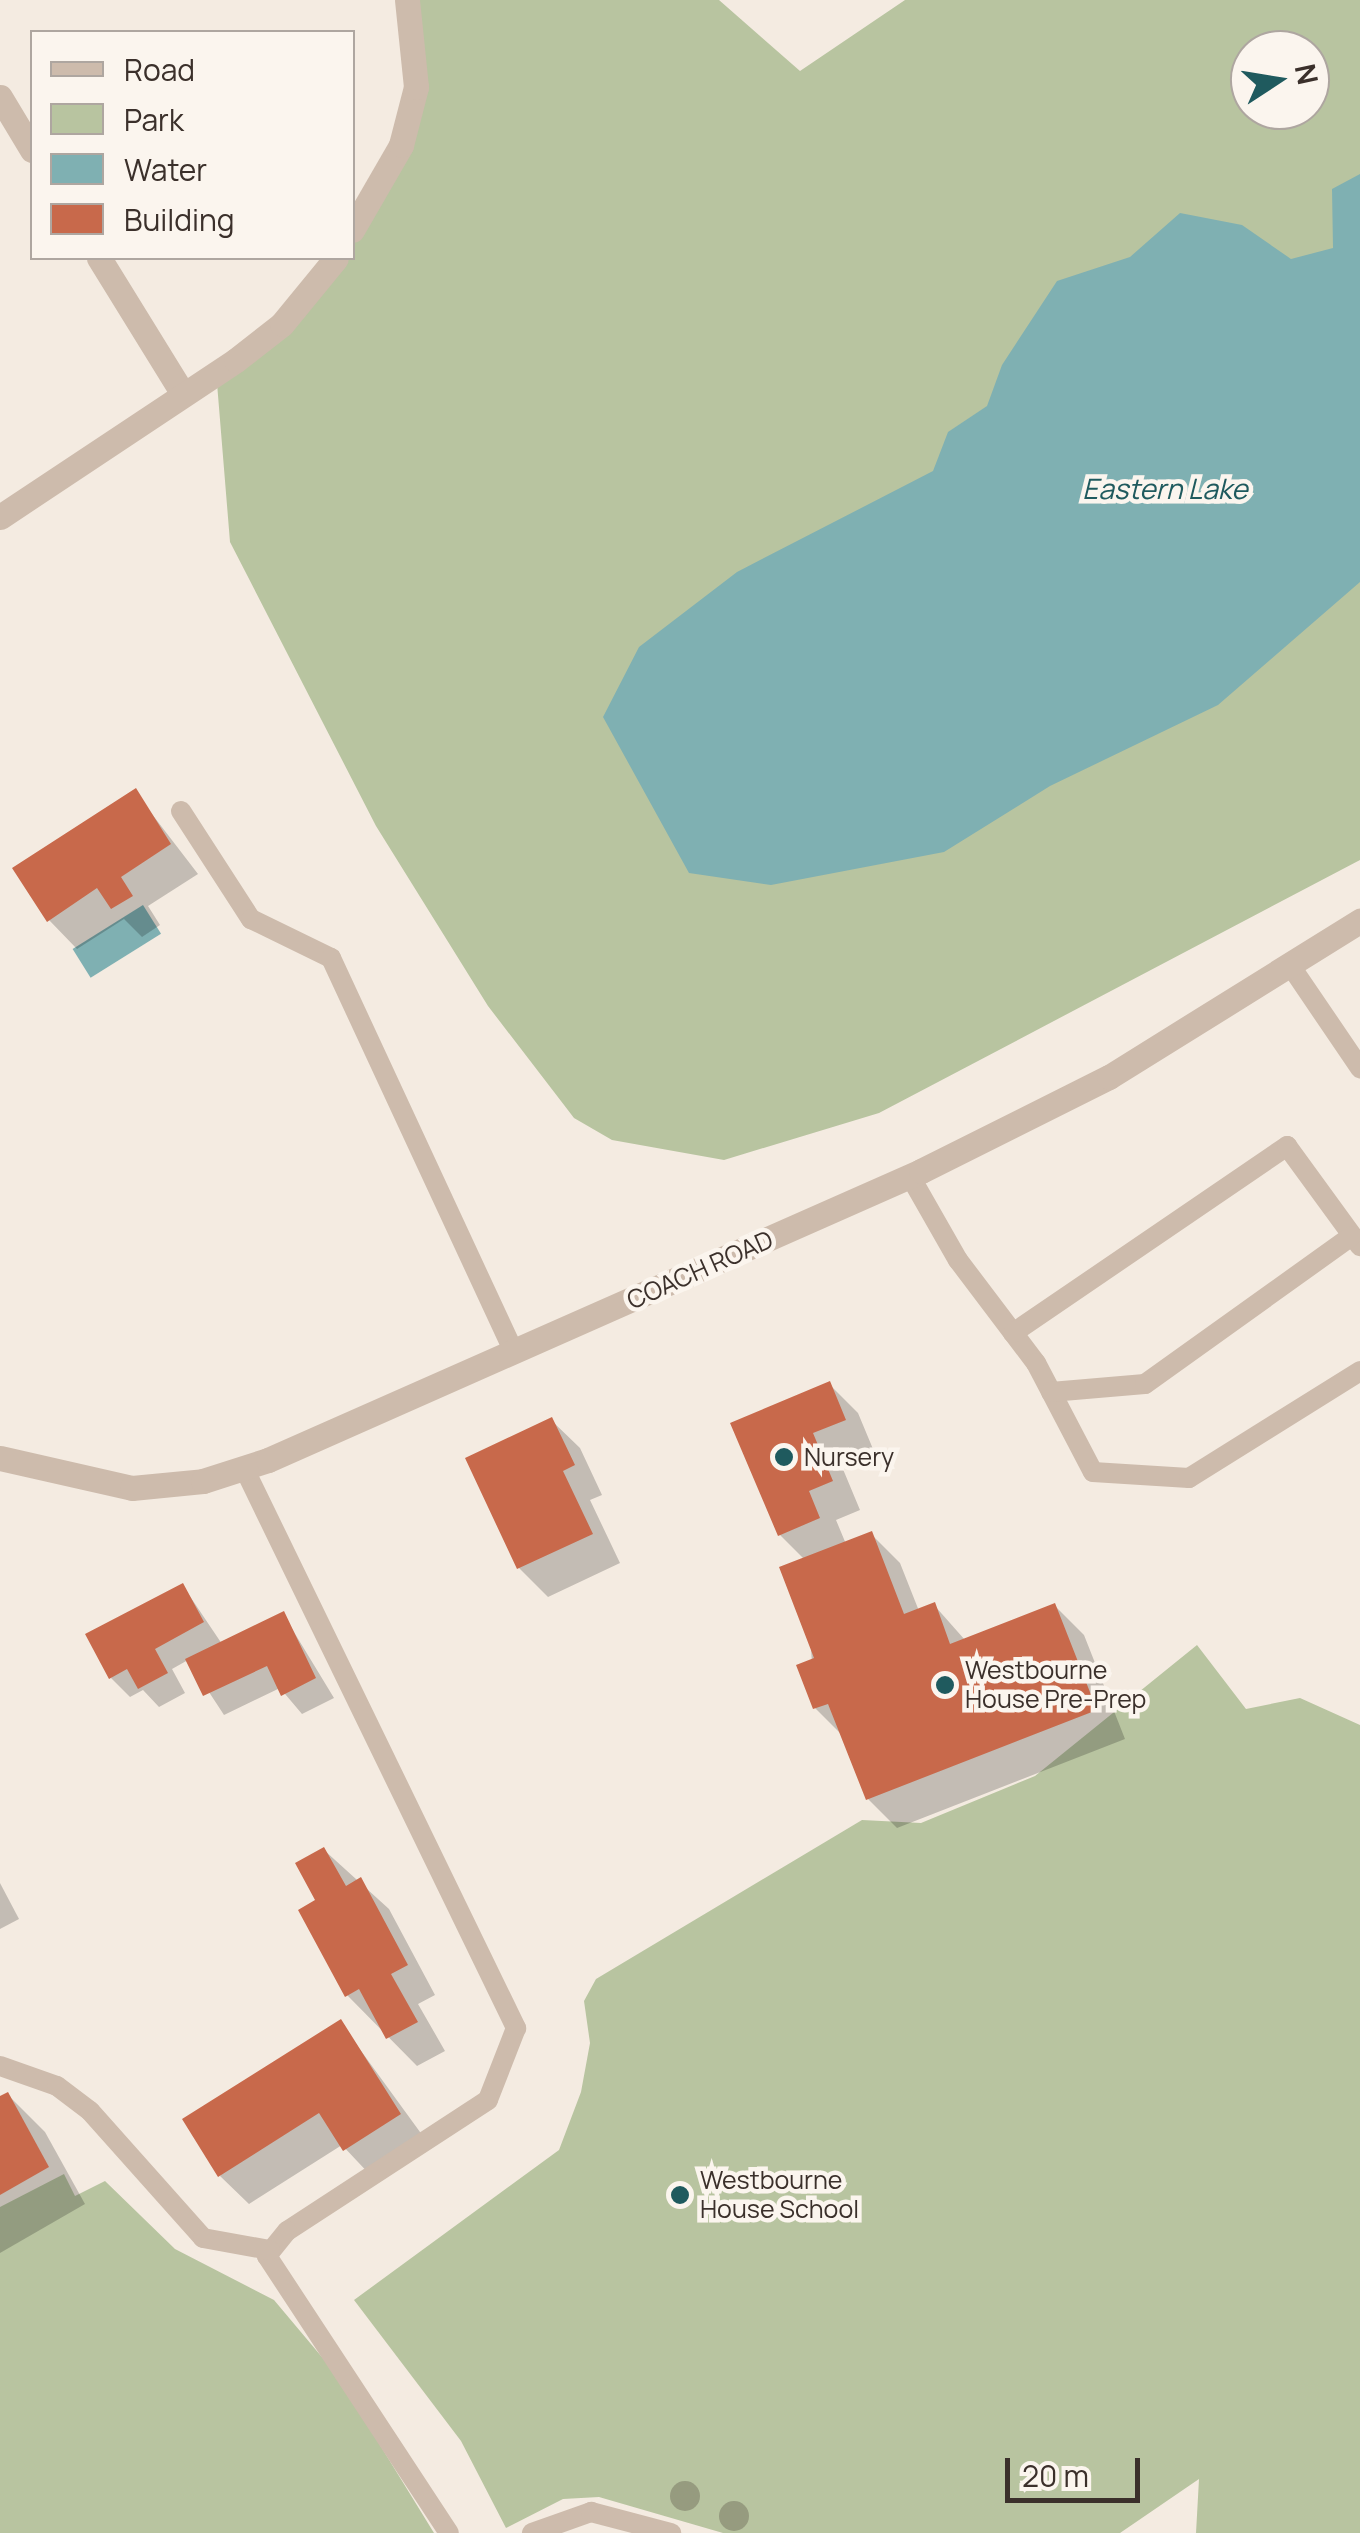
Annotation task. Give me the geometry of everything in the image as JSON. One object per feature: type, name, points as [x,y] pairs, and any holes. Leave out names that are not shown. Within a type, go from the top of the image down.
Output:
[{"type":"street","points":[[355,225],[401,146],[416,87],[407,0]]},
{"type":"street","points":[[0,97],[30,147]]},
{"type":"street","points":[[100,260],[180,389]]},
{"type":"street","points":[[0,517],[180,389],[282,324],[334,260]]},
{"type":"street","name":"COACH ROAD","points":[[0,1458],[132,1488],[244,1468],[910,1176],[1109,1077],[1360,922]]},
{"type":"lane","points":[[180,811],[252,919],[331,958],[512,1348]]},
{"type":"lane","points":[[1290,965],[1360,1066]]},
{"type":"lane","points":[[1013,1333],[1287,1146],[1356,1241],[1144,1384],[1050,1392]]},
{"type":"lane","points":[[910,1176],[1050,1392],[1093,1472],[1188,1478],[1360,1372]]},
{"type":"lane","points":[[0,2066],[57,2086],[90,2111],[203,2238],[270,2250],[488,2100],[516,2028],[244,1468]]},
{"type":"lane","points":[[270,2250],[269,2270],[350,2372],[449,2533]]},
{"type":"lane","points":[[532,2533],[591,2512],[671,2533]]},
{"type":"green space","points":[[403,0],[719,0],[800,71],[905,0],[1360,0],[1360,860],[879,1113],[724,1160],[612,1140],[574,1118],[488,1006],[376,826],[230,542],[216,371],[282,324],[328,260],[355,260],[355,221],[416,87]]},
{"type":"green space","points":[[1197,1645],[1246,1709],[1300,1698],[1360,1725],[1360,2533],[1196,2533],[1199,2479],[1120,2533],[723,2533],[599,2497],[563,2499],[506,2528],[461,2441],[354,2300],[559,2150],[581,2092],[590,2043],[584,2001],[596,1979],[862,1820],[921,1823],[1035,1776]]},
{"type":"green space","points":[[64,2174],[75,2196],[105,2181],[175,2249],[274,2300],[337,2375],[434,2533],[0,2533],[0,2207]]},
{"type":"water","name":"Eastern Lake","points":[[1360,174],[1360,582],[1218,705],[1050,786],[944,852],[771,885],[689,873],[603,717],[639,647],[737,572],[933,471],[948,432],[987,406],[1002,365],[1057,281],[1130,257],[1180,213],[1242,225],[1291,259],[1333,248],[1332,189]]},
{"type":"water","points":[[143,905],[161,934],[91,978],[73,949]]},
{"type":"building","points":[[136,788],[171,844],[121,877],[133,896],[111,909],[97,888],[47,922],[12,868]]},
{"type":"building","name":"Nursery","points":[[830,1381],[846,1420],[813,1433],[833,1481],[809,1491],[820,1518],[778,1536],[730,1423]]},
{"type":"building","points":[[552,1417],[575,1465],[563,1471],[593,1534],[517,1569],[465,1458]]},
{"type":"building","name":"Westbourne House Pre-Prep","points":[[872,1531],[904,1614],[935,1602],[950,1644],[1055,1603],[1097,1710],[866,1800],[828,1704],[813,1709],[796,1665],[814,1658],[779,1567]]},
{"type":"building","points":[[183,1583],[204,1622],[155,1649],[168,1673],[138,1689],[127,1669],[109,1679],[85,1634]]},
{"type":"building","points":[[284,1611],[316,1678],[281,1696],[267,1666],[203,1696],[185,1659]]},
{"type":"building","points":[[324,1847],[346,1886],[361,1877],[408,1965],[391,1974],[418,2022],[386,2039],[359,1989],[345,1997],[298,1910],[315,1900],[295,1863]]},
{"type":"building","points":[[341,2019],[401,2114],[343,2151],[319,2113],[218,2177],[182,2119]]},
{"type":"building","points":[[8,2092],[49,2167],[0,2195],[0,2096]]},
{"type":"place","name":"Nursery","points":[[784,1457]]},
{"type":"place","name":"Westbourne House Pre-Prep","points":[[945,1685]]},
{"type":"place","name":"Westbourne House School","points":[[680,2195]]}]
